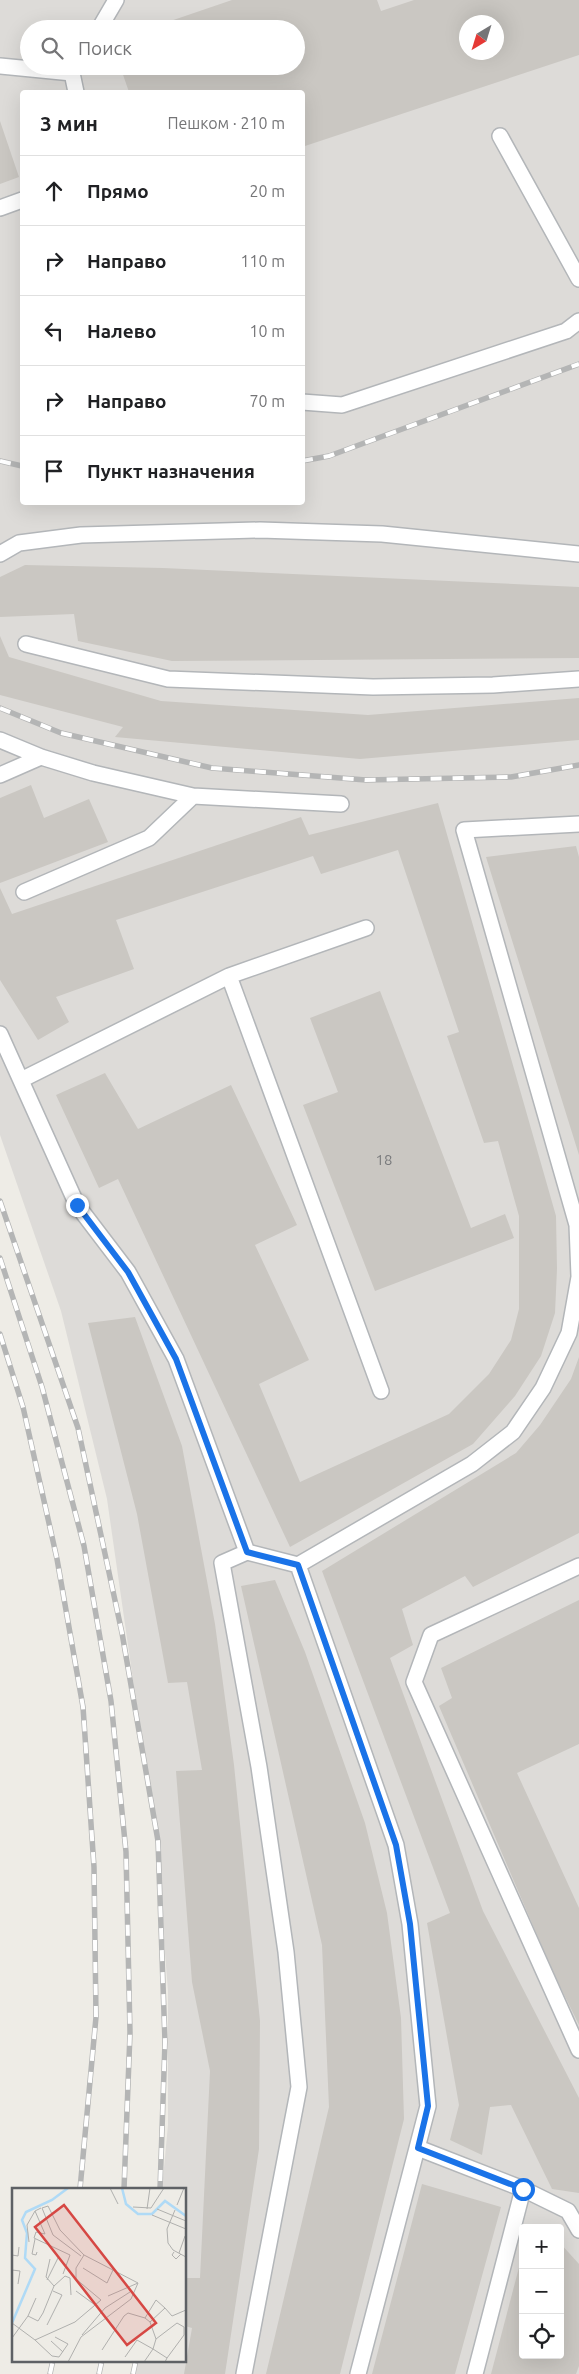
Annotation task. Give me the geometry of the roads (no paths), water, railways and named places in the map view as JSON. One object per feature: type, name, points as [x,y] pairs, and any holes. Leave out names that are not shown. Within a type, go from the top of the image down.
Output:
[{"type":"lane","points":[[104,20],[116,0]]},
{"type":"lane","points":[[0,66],[20,67]]},
{"type":"lane","points":[[74,75],[76,90]]},
{"type":"lane","points":[[500,136],[579,279]]},
{"type":"lane","points":[[0,208],[20,201]]},
{"type":"lane","points":[[305,402],[342,404],[566,331],[579,321]]},
{"type":"lane","points":[[0,554],[19,543],[81,535],[260,530],[382,534],[579,554]]},
{"type":"lane","points":[[26,644],[168,679],[373,688],[493,685],[579,679]]},
{"type":"lane","points":[[0,740],[41,757],[93,772],[194,796],[341,804]]},
{"type":"lane","points":[[0,775],[41,757]]},
{"type":"lane","points":[[24,892],[149,838],[194,796]]},
{"type":"lane","points":[[244,2374],[299,2087],[286,1952],[262,1786],[222,1562],[247,1552],[298,1565],[472,1464],[513,1432],[543,1388],[569,1333],[579,1276],[577,1225],[464,830],[579,824]]},
{"type":"lane","points":[[21,1080],[229,976],[366,928]]},
{"type":"lane","points":[[229,976],[381,1391]]},
{"type":"lane","points":[[0,1034],[77,1205],[128,1272],[176,1359],[247,1552]]},
{"type":"lane","points":[[298,1565],[396,1845],[410,1924],[428,2106],[358,2374]]},
{"type":"lane","points":[[579,1566],[431,1635],[414,1682],[579,2050]]},
{"type":"lane","points":[[418,2148],[523,2189],[568,2211],[579,2230]]},
{"type":"lane","points":[[475,2374],[523,2189]]},
{"type":"railway","points":[[305,460],[329,456],[579,364]]},
{"type":"railway","points":[[0,461],[20,466]]},
{"type":"railway","points":[[0,708],[61,733],[212,768],[366,780],[511,777],[579,765]]},
{"type":"railway","points":[[0,1201],[78,1428],[122,1633],[158,1841],[165,2042],[160,2188]]},
{"type":"railway","points":[[0,1258],[42,1387],[84,1546],[111,1701],[126,1852],[130,2033],[124,2188]]},
{"type":"railway","points":[[0,1334],[23,1407],[57,1559],[83,1707],[94,1867],[96,2017],[80,2188]]},
{"type":"railway","points":[[50,2374],[53,2362]]},
{"type":"railway","points":[[99,2374],[102,2362]]},
{"type":"railway","points":[[133,2374],[136,2362]]}]
